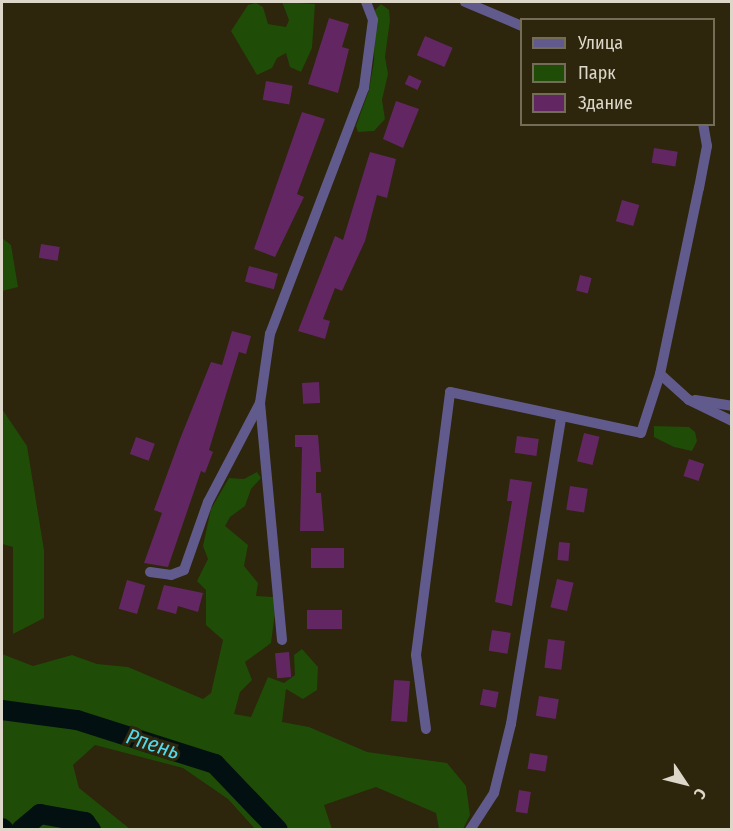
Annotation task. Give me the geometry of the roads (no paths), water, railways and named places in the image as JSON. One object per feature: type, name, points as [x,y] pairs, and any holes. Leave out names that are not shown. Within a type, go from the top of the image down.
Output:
[{"type":"street","points":[[282,640],[260,403],[270,334],[364,88],[373,20],[366,2]]},
{"type":"street","points":[[465,2],[520,25]]},
{"type":"street","points":[[426,729],[416,655],[450,392],[641,433],[660,374],[707,146],[703,126]]},
{"type":"street","points":[[660,374],[689,400],[732,421]]},
{"type":"street","points":[[689,400],[732,406]]},
{"type":"street","points":[[150,572],[171,576],[184,570],[208,502],[260,403]]},
{"type":"street","points":[[470,830],[494,793],[510,724],[561,417]]},
{"type":"waterway","name":"Рпень","points":[[2,710],[77,720],[215,764],[278,830]]},
{"type":"waterway","name":"Рпень","points":[[21,830],[40,814],[85,822],[91,830]]}]
